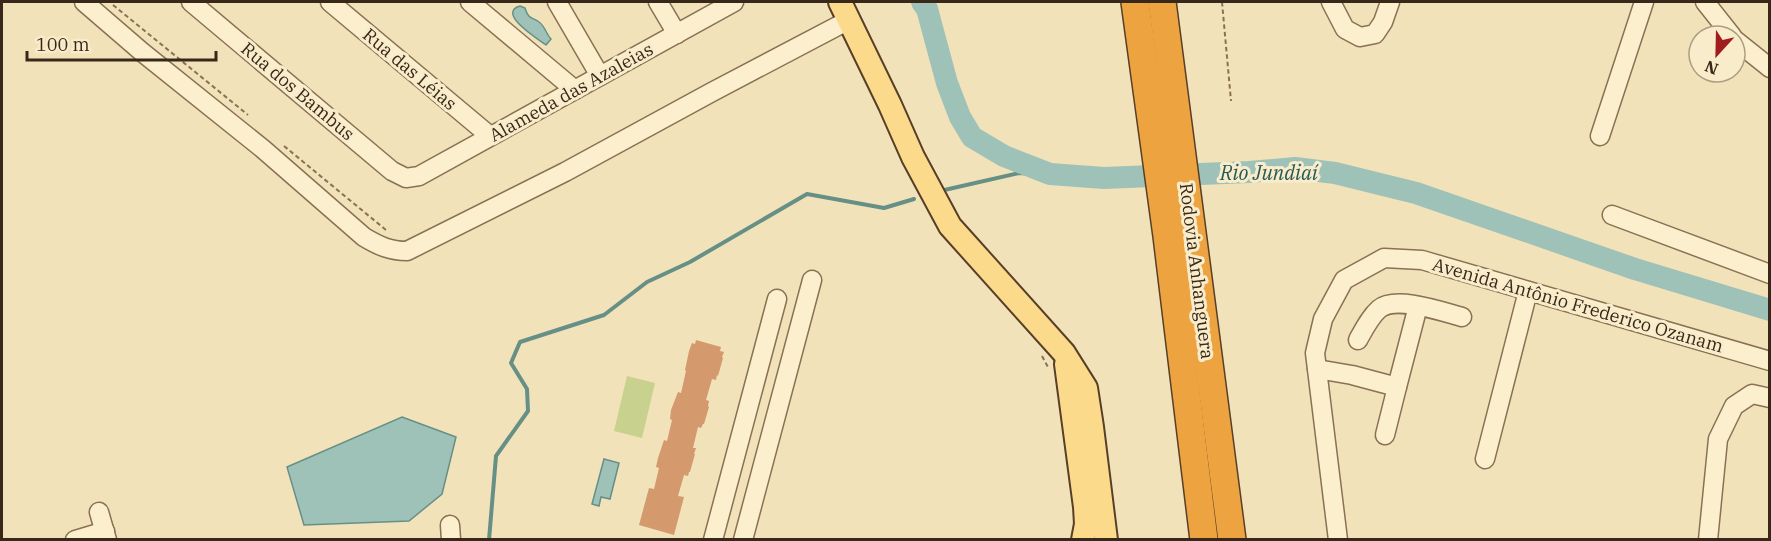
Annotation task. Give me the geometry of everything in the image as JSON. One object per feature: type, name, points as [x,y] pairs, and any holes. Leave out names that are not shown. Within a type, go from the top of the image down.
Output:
[{"type":"highway","name":"Rodovia Anhanguera","points":[[1136,2],[1151,124],[1179,235],[1232,540]]},
{"type":"highway","name":"Rodovia Anhanguera","points":[[1162,2],[1178,124],[1179,235],[1204,540]]},
{"type":"main road","points":[[845,11],[927,185],[950,226],[1064,353],[1089,474],[1107,540]]},
{"type":"main road","points":[[1083,540],[1089,474]]},
{"type":"street","points":[[84,2],[142,52],[263,149],[364,237],[393,251],[407,251],[565,172],[845,11]]},
{"type":"street","name":"Rua das Léias","points":[[330,2],[490,136]]},
{"type":"street","points":[[470,2],[575,90]]},
{"type":"street","points":[[557,2],[600,76]]},
{"type":"street","points":[[658,2],[676,34]]},
{"type":"street","name":"Alameda das Azaleias","points":[[405,178],[419,176],[734,2]]},
{"type":"street","points":[[1331,2],[1345,29],[1360,37],[1375,34],[1383,22],[1390,2]]},
{"type":"street","points":[[1600,136],[1644,2]]},
{"type":"street","points":[[1705,2],[1722,24]]},
{"type":"street","name":"Rua dos Bambus","points":[[202,5],[392,171],[405,178]]},
{"type":"street","points":[[1747,50],[1770,68]]},
{"type":"street","points":[[1612,215],[1770,274]]},
{"type":"street","name":"Avenida Antônio Frederico Ozanam","points":[[1317,369],[1315,353],[1323,319],[1344,280],[1384,258],[1422,260],[1770,361]]},
{"type":"street","points":[[743,540],[812,279]]},
{"type":"street","points":[[1485,459],[1528,291]]},
{"type":"street","points":[[1358,340],[1369,321],[1379,309],[1387,304],[1418,306],[1462,317]]},
{"type":"street","points":[[1384,435],[1418,306]]},
{"type":"street","points":[[713,540],[774,308],[800,325]]},
{"type":"street","points":[[1338,540],[1317,369],[1352,375],[1397,387]]},
{"type":"street","points":[[1708,540],[1718,439],[1734,406],[1752,394],[1770,398]]},
{"type":"street","points":[[75,540],[106,535],[99,512]]},
{"type":"path","points":[[108,2],[119,10]]},
{"type":"path","points":[[1222,2],[1231,101]]},
{"type":"green space","points":[[627,376],[655,383],[642,438],[614,431]]},
{"type":"water","points":[[520,6],[543,26],[551,39],[546,45],[516,20],[513,14],[514,9]]},
{"type":"water","points":[[402,417],[456,437],[442,494],[409,521],[304,525],[287,467]]},
{"type":"water","points":[[604,459],[619,463],[610,499],[601,497],[599,506],[592,504]]},
{"type":"building","points":[[696,340],[721,347],[720,351],[724,352],[718,376],[716,380],[712,379],[706,400],[709,401],[709,407],[704,424],[701,428],[698,427],[690,472],[688,476],[684,475],[678,496],[684,497],[674,535],[639,525],[649,488],[654,489],[659,468],[656,467],[658,458],[664,440],[667,441],[672,420],[670,419],[671,410],[678,392],[681,393],[689,351]]},
{"type":"waterway","name":"Rio Jundiaí","points":[[922,2],[927,9],[947,83],[960,117],[972,137],[1004,156],[1050,174],[1104,178],[1295,168],[1335,173],[1416,193],[1635,269],[1770,310]]},
{"type":"waterway","points":[[940,191],[1019,173],[1050,174]]},
{"type":"waterway","points":[[489,540],[496,456],[528,411],[527,389],[511,363],[520,342],[604,315],[647,282],[690,262],[807,194],[884,208],[914,199]]}]
